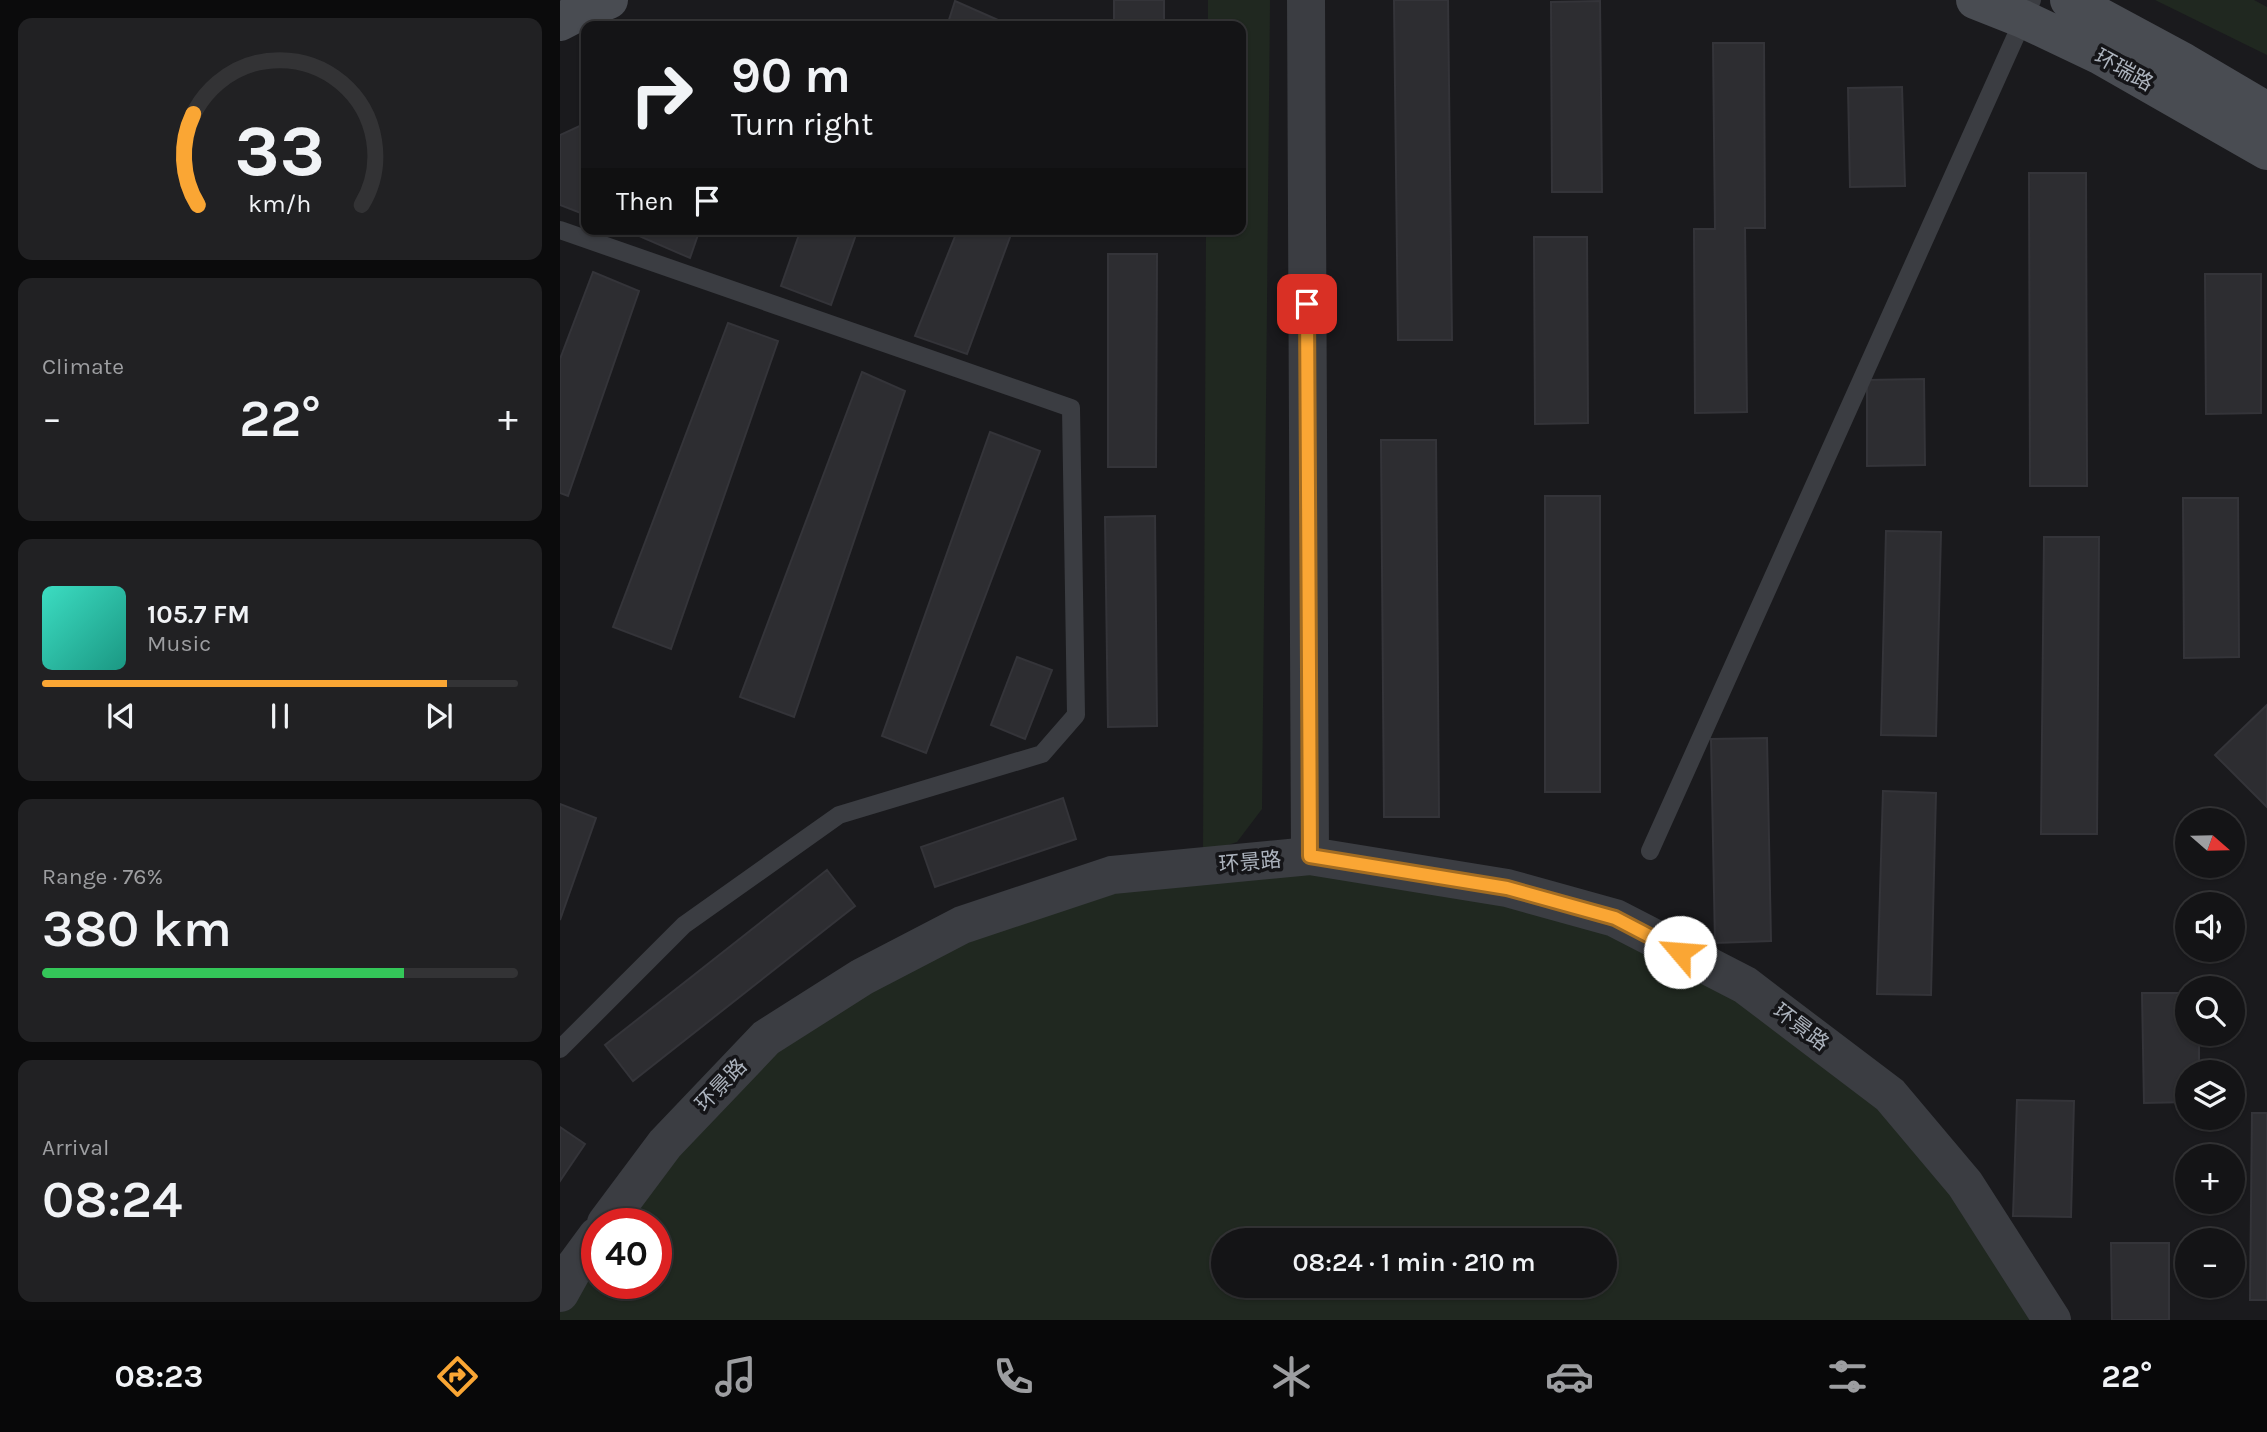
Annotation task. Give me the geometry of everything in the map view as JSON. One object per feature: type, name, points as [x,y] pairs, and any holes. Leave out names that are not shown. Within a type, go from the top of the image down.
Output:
[{"type":"main road","points":[[560,22],[609,0]]},
{"type":"main road","name":"环瑞路","points":[[1975,0],[2027,10],[2099,55],[2267,151]]},
{"type":"main road","name":"环瑞路","points":[[2068,0],[2184,62],[2267,111]]},
{"type":"street","points":[[1306,0],[1310,856]]},
{"type":"street","name":"环景路","points":[[617,1208],[665,1144],[766,1038],[862,977],[962,925],[1112,875],[1310,856],[1507,888],[1615,918],[1745,985],[1890,1095],[1965,1184],[2052,1320]]},
{"type":"street","points":[[560,1293],[581,1258]]},
{"type":"lane","points":[[1650,851],[2027,10]]},
{"type":"lane","points":[[560,230],[1071,408],[1076,715],[1042,754],[839,815],[684,925],[560,1049]]},
{"type":"shaded area","points":[[1208,0],[1270,0],[1262,809],[1237,842],[1203,853],[1206,235],[1246,235],[1246,21],[1208,21]]},
{"type":"shaded area","points":[[2155,0],[2254,0],[2267,7],[2267,55]]},
{"type":"shaded area","points":[[1310,856],[1615,918],[1890,1095],[2052,1320],[560,1320],[560,1293],[581,1261],[581,1299],[672,1299],[672,1208],[619,1208],[766,1038],[1112,875]]},
{"type":"building","points":[[1114,0],[1164,0],[1164,21],[1114,21]]},
{"type":"building","points":[[1394,0],[1448,0],[1452,340],[1398,340]]},
{"type":"building","points":[[955,1],[1000,21],[949,21]]},
{"type":"building","points":[[1600,1],[1602,192],[1552,192],[1551,2]]},
{"type":"building","points":[[1713,43],[1764,43],[1765,228],[1745,228],[1747,412],[1695,413],[1694,229],[1715,229]]},
{"type":"building","points":[[1902,87],[1905,186],[1850,187],[1848,88]]},
{"type":"building","points":[[581,125],[581,213],[560,205],[560,135]]},
{"type":"building","points":[[2029,173],[2086,173],[2087,486],[2030,486]]},
{"type":"building","points":[[639,235],[698,235],[690,258]]},
{"type":"building","points":[[799,235],[856,235],[831,305],[781,286]]},
{"type":"building","points":[[956,235],[1011,235],[967,354],[915,336]]},
{"type":"building","points":[[1534,237],[1587,237],[1588,423],[1535,424]]},
{"type":"building","points":[[1108,254],[1157,254],[1156,467],[1108,467]]},
{"type":"building","points":[[593,272],[639,291],[568,496],[560,493],[560,359]]},
{"type":"building","points":[[2205,274],[2261,274],[2261,413],[2206,414]]},
{"type":"building","points":[[728,323],[778,341],[671,649],[613,627]]},
{"type":"building","points":[[862,372],[905,391],[794,717],[740,697]]},
{"type":"building","points":[[1924,379],[1925,465],[1867,466],[1867,380]]},
{"type":"building","points":[[990,432],[1040,451],[926,753],[882,736]]},
{"type":"building","points":[[1381,440],[1436,440],[1439,817],[1384,817]]},
{"type":"building","points":[[1545,496],[1600,496],[1600,792],[1545,792]]},
{"type":"building","points":[[2183,498],[2238,498],[2239,657],[2184,658]]},
{"type":"building","points":[[1155,516],[1157,726],[1108,727],[1105,517]]},
{"type":"building","points":[[1886,531],[1941,532],[1936,736],[1881,735]]},
{"type":"building","points":[[2044,537],[2099,537],[2097,834],[2041,834]]},
{"type":"building","points":[[1017,657],[1052,670],[1025,739],[991,725]]},
{"type":"building","points":[[2267,705],[2267,807],[2215,755]]},
{"type":"building","points":[[1767,738],[1771,941],[1715,943],[1711,739]]},
{"type":"building","points":[[1883,791],[1936,793],[1931,995],[1877,994]]},
{"type":"building","points":[[1063,798],[1076,839],[935,887],[921,847]]},
{"type":"building","points":[[560,804],[596,818],[560,920]]},
{"type":"building","points":[[827,870],[855,906],[633,1081],[605,1045]]},
{"type":"building","points":[[2142,993],[2175,993],[2175,1046],[2199,1046],[2199,1060],[2175,1060],[2175,1102],[2144,1103]]},
{"type":"building","points":[[2017,1100],[2074,1101],[2071,1217],[2013,1216]]},
{"type":"building","points":[[2252,1113],[2267,1113],[2267,1300],[2250,1300]]},
{"type":"building","points":[[560,1127],[585,1144],[560,1181]]},
{"type":"building","points":[[2111,1243],[2169,1243],[2169,1320],[2112,1320]]},
{"type":"route","points":[[1307,304],[1310,856],[1507,888],[1615,918],[1680,952]]}]
